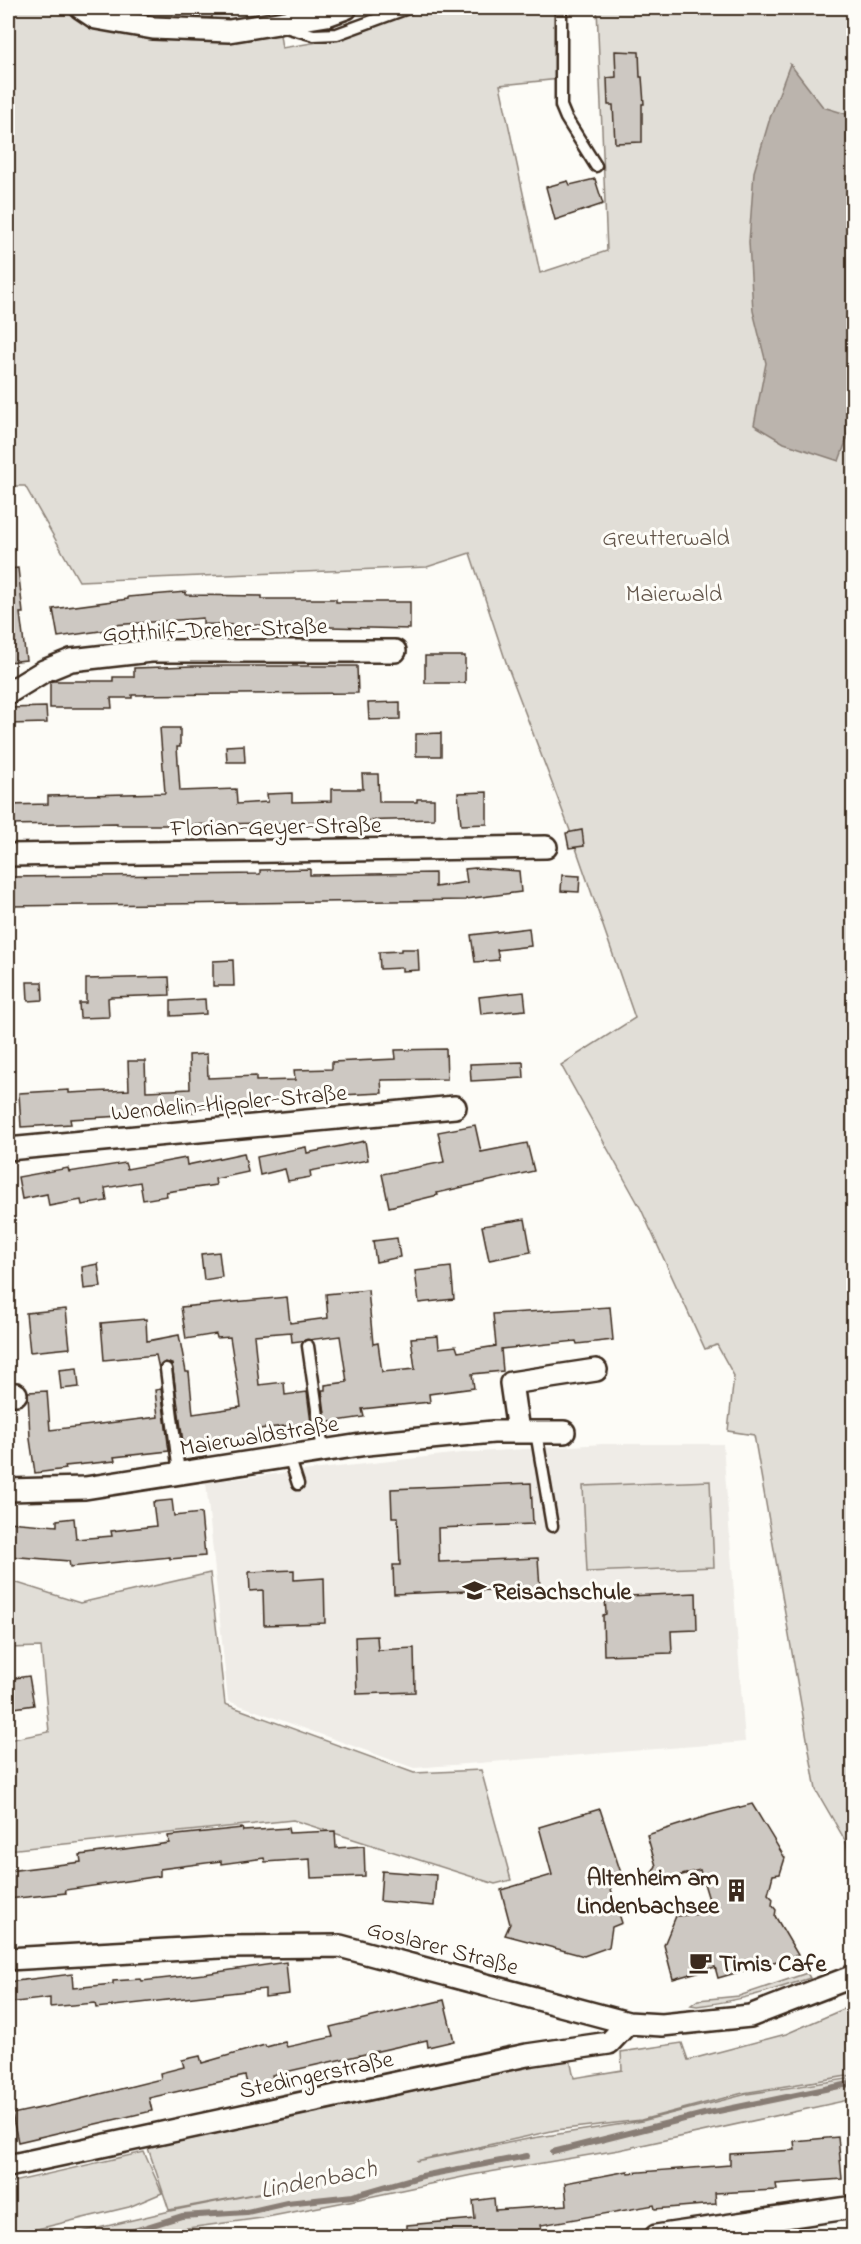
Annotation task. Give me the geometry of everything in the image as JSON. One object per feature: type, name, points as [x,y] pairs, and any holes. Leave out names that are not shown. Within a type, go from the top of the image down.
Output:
[{"type":"street","points":[[81,8],[96,18],[153,28],[229,31],[327,15],[345,8]]},
{"type":"street","name":"Gotthilf-Dreher-Straße","points":[[8,693],[44,671],[71,660],[151,651],[395,651]]},
{"type":"street","name":"Florian-Geyer-Straße","points":[[8,855],[546,847]]},
{"type":"street","name":"Wendelin-Hippler-Straße","points":[[8,1149],[455,1107]]},
{"type":"street","points":[[527,1431],[511,1383],[596,1370]]},
{"type":"street","name":"Maierwaldstraße","points":[[8,1490],[85,1488],[367,1444],[493,1432],[564,1432]]},
{"type":"street","name":"Goslarer Straße","points":[[8,1959],[220,1947],[340,1946],[628,2023],[662,2025],[750,2016],[854,1976]]},
{"type":"street","name":"Stedingerstraße","points":[[8,2166],[527,2055],[609,2043],[628,2023]]},
{"type":"street","points":[[656,2236],[854,2207]]},
{"type":"lane","points":[[270,24],[314,34],[337,34],[408,8]]},
{"type":"lane","points":[[561,8],[561,106],[596,166]]},
{"type":"lane","points":[[308,1346],[323,1451]]},
{"type":"lane","points":[[166,1370],[179,1473]]},
{"type":"lane","points":[[527,1431],[552,1526]]},
{"type":"lane","points":[[289,1456],[298,1484]]},
{"type":"shaded area","points":[[790,64],[823,107],[853,116],[854,419],[839,461],[784,443],[754,425],[766,363],[753,311],[749,242],[754,172],[770,118]]},
{"type":"shaded area","name":"Reisachschule","points":[[603,1444],[723,1444],[745,1742],[414,1768],[228,1701],[206,1482],[461,1453]]},
{"type":"green space","points":[[8,8],[81,8],[153,28],[280,35],[282,48],[336,39],[408,8],[561,8],[560,79],[500,85],[540,273],[607,251],[597,8],[853,8],[853,1872],[846,1842],[816,1790],[754,1435],[728,1431],[734,1376],[717,1345],[705,1349],[641,1209],[561,1065],[635,1018],[569,828],[507,665],[470,553],[427,567],[79,581],[25,486],[8,486]]},
{"type":"green space","points":[[8,1419],[11,1422],[14,1475],[8,1475]]},
{"type":"green space","points":[[710,1481],[714,1567],[587,1572],[583,1486]]},
{"type":"green space","points":[[210,1573],[225,1704],[414,1773],[481,1770],[511,1880],[495,1884],[293,1820],[8,1850],[8,1740],[49,1732],[41,1647],[8,1648],[8,1580],[80,1603]]},
{"type":"green space","points":[[807,1973],[810,1978],[755,1995],[713,2004],[691,2005],[698,2000],[739,1996]]},
{"type":"green space","points":[[853,2005],[853,2075],[743,2093],[641,2120],[556,2130],[416,2161],[533,2138],[642,2121],[747,2094],[853,2078],[853,2099],[619,2150],[472,2175],[262,2218],[173,2230],[151,2236],[65,2236],[170,2211],[296,2186],[169,2210],[148,2148],[570,2058],[574,2078],[622,2070],[621,2052],[682,2043],[688,2060],[786,2034]]},
{"type":"green space","points":[[144,2152],[162,2193],[129,2207],[8,2236],[8,2183]]},
{"type":"building","points":[[195,8],[212,8],[212,18],[194,17]]},
{"type":"building","points":[[615,51],[639,52],[644,104],[642,104],[642,142],[615,143],[613,105],[608,105],[607,78],[616,77]]},
{"type":"building","points":[[595,179],[603,204],[555,220],[546,187],[568,181],[570,185]]},
{"type":"building","points":[[18,568],[23,613],[20,613],[26,660],[8,662],[8,569]]},
{"type":"building","points":[[186,592],[186,595],[262,596],[262,599],[410,602],[410,629],[203,624],[203,618],[114,625],[114,629],[58,637],[53,609],[128,599],[128,597]]},
{"type":"building","points":[[425,656],[465,656],[465,683],[425,683]]},
{"type":"building","points":[[357,666],[358,693],[132,695],[132,698],[111,698],[112,708],[50,708],[50,682],[52,681],[113,681],[113,677],[134,677],[134,668]]},
{"type":"building","points":[[400,702],[400,719],[369,720],[368,703]]},
{"type":"building","points":[[46,707],[47,723],[8,724],[8,708]]},
{"type":"building","points":[[160,728],[180,728],[180,747],[177,747],[180,791],[236,789],[237,804],[268,802],[267,794],[292,793],[292,802],[331,801],[331,789],[363,789],[362,774],[378,774],[379,802],[417,802],[417,799],[434,799],[434,819],[181,825],[117,825],[117,823],[8,825],[8,805],[48,804],[48,796],[165,793]]},
{"type":"building","points":[[441,733],[441,756],[416,756],[416,734]]},
{"type":"building","points":[[244,745],[245,762],[227,762],[226,746]]},
{"type":"building","points":[[487,792],[487,824],[461,825],[458,793]]},
{"type":"building","points":[[582,830],[584,846],[569,848],[566,833]]},
{"type":"building","points":[[310,869],[310,875],[435,873],[435,887],[467,882],[465,869],[519,871],[521,892],[466,900],[10,906],[9,877],[260,874],[260,870]]},
{"type":"building","points":[[562,875],[580,876],[579,892],[561,891]]},
{"type":"building","points":[[529,928],[531,946],[497,950],[499,960],[475,962],[471,935]]},
{"type":"building","points":[[401,949],[418,949],[419,970],[380,969],[379,952],[401,951]]},
{"type":"building","points":[[233,960],[234,986],[213,986],[213,961]]},
{"type":"building","points":[[169,977],[170,995],[111,997],[108,998],[109,1017],[80,1018],[79,1003],[86,1003],[86,979]]},
{"type":"building","points":[[27,982],[42,982],[43,1000],[28,1001]]},
{"type":"building","points":[[524,992],[526,1010],[481,1014],[479,997]]},
{"type":"building","points":[[205,999],[206,1014],[171,1016],[171,1001]]},
{"type":"building","points":[[446,1049],[447,1079],[381,1080],[382,1093],[320,1096],[320,1099],[257,1101],[257,1106],[196,1108],[196,1112],[70,1119],[71,1124],[21,1127],[19,1093],[129,1090],[128,1061],[145,1061],[146,1091],[190,1089],[189,1055],[207,1054],[208,1078],[256,1076],[256,1081],[295,1080],[294,1070],[332,1069],[332,1062],[396,1059],[395,1050]]},
{"type":"building","points":[[523,1062],[524,1078],[471,1081],[470,1064]]},
{"type":"building","points":[[475,1125],[481,1152],[527,1143],[534,1171],[437,1193],[438,1195],[389,1207],[382,1174],[444,1162],[438,1132]]},
{"type":"building","points":[[365,1141],[368,1160],[310,1171],[311,1177],[288,1181],[285,1169],[260,1175],[257,1157],[306,1147],[307,1153]]},
{"type":"building","points":[[244,1153],[248,1172],[215,1179],[216,1185],[166,1192],[167,1196],[143,1200],[140,1182],[105,1188],[107,1201],[82,1205],[81,1200],[49,1206],[47,1194],[22,1199],[18,1177],[68,1168],[69,1172],[125,1163],[127,1169],[186,1158],[187,1165]]},
{"type":"building","points":[[525,1219],[531,1252],[489,1260],[482,1226]]},
{"type":"building","points":[[397,1238],[400,1257],[376,1262],[373,1241]]},
{"type":"building","points":[[219,1252],[222,1277],[204,1280],[201,1254]]},
{"type":"building","points":[[98,1264],[101,1287],[84,1289],[82,1267]]},
{"type":"building","points":[[451,1267],[454,1299],[419,1303],[415,1271]]},
{"type":"building","points":[[368,1290],[373,1344],[378,1343],[382,1372],[415,1369],[411,1338],[438,1336],[439,1348],[456,1346],[458,1352],[496,1346],[493,1314],[610,1307],[613,1340],[577,1344],[576,1341],[501,1349],[503,1371],[472,1374],[474,1388],[429,1394],[430,1402],[362,1409],[364,1417],[330,1422],[326,1421],[322,1390],[325,1390],[325,1385],[347,1382],[340,1336],[292,1342],[291,1332],[254,1335],[259,1385],[284,1382],[285,1395],[307,1392],[311,1423],[259,1429],[260,1439],[184,1449],[172,1364],[165,1362],[159,1369],[156,1355],[104,1360],[101,1323],[146,1319],[147,1341],[179,1335],[186,1372],[189,1372],[193,1414],[241,1407],[230,1337],[217,1338],[216,1334],[186,1339],[181,1307],[287,1297],[290,1323],[328,1318],[326,1294]]},
{"type":"building","points":[[66,1309],[70,1348],[30,1352],[26,1313]]},
{"type":"building","points":[[77,1368],[79,1387],[61,1389],[59,1370]]},
{"type":"building","points":[[161,1389],[169,1451],[114,1457],[115,1461],[65,1466],[66,1469],[35,1473],[30,1439],[28,1392],[47,1391],[50,1430],[158,1417],[155,1390]]},
{"type":"building","points":[[531,1483],[533,1524],[438,1528],[439,1562],[538,1558],[540,1588],[394,1594],[393,1565],[400,1565],[398,1517],[392,1517],[391,1489]]},
{"type":"building","points":[[172,1500],[174,1516],[201,1513],[205,1556],[170,1559],[170,1557],[70,1567],[69,1561],[8,1556],[8,1522],[57,1526],[57,1520],[74,1518],[76,1539],[112,1536],[111,1531],[156,1526],[153,1502]]},
{"type":"building","points":[[294,1570],[294,1580],[324,1578],[325,1623],[264,1625],[263,1590],[250,1591],[249,1572]]},
{"type":"building","points":[[696,1593],[697,1630],[671,1631],[672,1653],[604,1655],[605,1597]]},
{"type":"building","points":[[377,1636],[378,1650],[414,1648],[415,1692],[357,1694],[355,1637]]},
{"type":"building","points":[[29,1676],[34,1705],[8,1709],[8,1679]]},
{"type":"building","name":"Altenheim am Lindenbachsee","points":[[752,1804],[785,1858],[780,1874],[773,1875],[768,1894],[773,1899],[775,1916],[798,1955],[718,1978],[715,1967],[673,1979],[664,1945],[676,1916],[713,1913],[700,1870],[668,1879],[663,1886],[651,1888],[649,1878],[656,1866],[647,1835]]},
{"type":"building","points":[[600,1809],[622,1876],[608,1880],[622,1923],[612,1927],[609,1947],[584,1956],[505,1935],[510,1924],[501,1890],[552,1875],[539,1827]]},
{"type":"building","points":[[242,1828],[243,1831],[288,1828],[289,1833],[335,1831],[336,1848],[364,1846],[365,1876],[311,1878],[310,1859],[265,1862],[264,1858],[160,1869],[160,1876],[65,1890],[66,1893],[8,1899],[8,1871],[81,1862],[80,1855],[169,1843],[168,1836]]},
{"type":"building","points":[[382,1871],[436,1875],[434,1906],[380,1901]]},
{"type":"building","points":[[286,1962],[289,1994],[265,1997],[265,1989],[96,2008],[95,2003],[50,2007],[50,1998],[8,2003],[8,1982],[72,1974],[73,1988],[113,1984],[113,1981],[141,1979],[142,1981]]},
{"type":"building","points":[[444,2000],[454,2041],[428,2047],[427,2040],[272,2075],[275,2085],[249,2091],[245,2076],[149,2098],[152,2111],[18,2142],[12,2114],[161,2079],[160,2073],[184,2067],[182,2060],[200,2056],[202,2063],[265,2045],[266,2047],[285,2042],[287,2047],[333,2037],[330,2027]]},
{"type":"building","points":[[838,2137],[842,2179],[776,2184],[777,2190],[715,2193],[716,2204],[655,2209],[654,2205],[541,2225],[542,2232],[500,2236],[407,2236],[407,2225],[475,2219],[473,2201],[494,2198],[495,2210],[567,2205],[565,2183],[628,2171],[628,2173],[730,2165],[730,2154],[795,2150],[794,2141]]},
{"type":"waterway","name":"Lindenbach","points":[[553,2152],[704,2114],[854,2083]]},
{"type":"waterway","name":"Lindenbach","points":[[118,2236],[182,2216],[247,2212],[287,2203],[353,2196],[422,2176],[527,2156]]},
{"type":"place","name":"Reisachschule","points":[[475,1591]]},
{"type":"place","name":"Altenheim am Lindenbachsee","points":[[737,1891]]},
{"type":"place","name":"Timis Cafe","points":[[701,1963]]},
{"type":"park label","name":"Greutterwald","points":[[666,537]]},
{"type":"park label","name":"Maierwald","points":[[674,593]]}]
